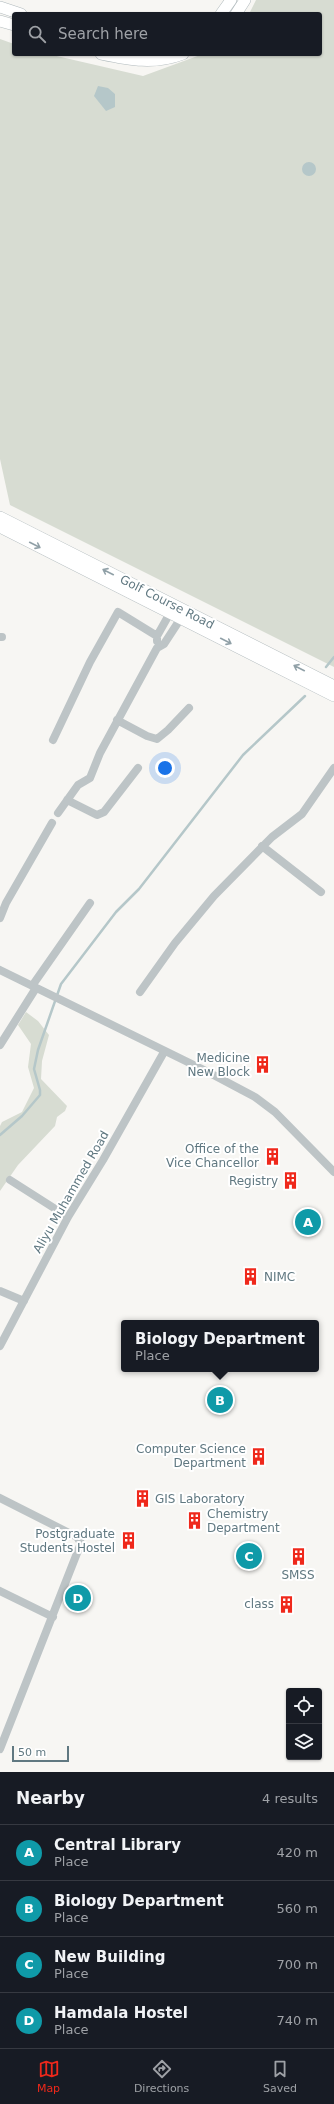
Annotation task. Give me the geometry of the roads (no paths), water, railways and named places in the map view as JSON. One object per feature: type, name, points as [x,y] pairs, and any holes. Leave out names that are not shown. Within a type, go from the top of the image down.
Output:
[{"type":"street","points":[[222,12],[231,0]]},
{"type":"street","points":[[237,12],[246,0]]},
{"type":"street","points":[[0,7],[14,12]]},
{"type":"street","points":[[110,56],[139,62],[174,56]]},
{"type":"street","name":"Golf Course Road","points":[[0,517],[334,686]]},
{"type":"street","name":"Golf Course Road","points":[[0,527],[334,696]]},
{"type":"street","points":[[53,740],[90,662],[118,612],[157,636]]},
{"type":"street","points":[[58,812],[78,785],[90,778],[100,753],[117,720],[157,648],[157,636],[170,613]]},
{"type":"street","points":[[157,648],[164,644],[181,618]]},
{"type":"street","points":[[117,720],[147,736],[157,739],[189,708]]},
{"type":"street","points":[[68,800],[90,813],[97,815],[104,812],[138,768]]},
{"type":"street","points":[[140,992],[175,943],[214,896],[262,846],[302,814],[334,768]]},
{"type":"street","points":[[0,918],[6,903],[52,822]]},
{"type":"street","points":[[262,846],[321,892]]},
{"type":"street","points":[[0,1045],[34,987],[90,903]]},
{"type":"street","points":[[0,970],[255,1096],[275,1112],[334,1172]]},
{"type":"street","name":"Aliyu Muhammed Road","points":[[0,1346],[68,1217],[103,1160],[164,1052]]},
{"type":"street","points":[[10,1180],[68,1217]]},
{"type":"street","points":[[0,1291],[24,1301]]},
{"type":"street","points":[[0,1498],[77,1537],[81,1543],[0,1748]]},
{"type":"street","points":[[0,1591],[53,1617]]},
{"type":"waterway","points":[[326,667],[334,657]]},
{"type":"waterway","points":[[0,1135],[22,1116],[40,1095],[34,1069],[38,1050],[61,984],[116,912],[139,889],[243,755],[305,696]]},
{"type":"place","name":"Medicine New Block","points":[[263,1065]]},
{"type":"place","name":"Office of the Vice Chancellor","points":[[272,1156]]},
{"type":"place","name":"Registry","points":[[291,1181]]},
{"type":"place","name":"Central Library","points":[[308,1222]]},
{"type":"place","name":"NIMC","points":[[251,1277]]},
{"type":"place","name":"Biology Department","points":[[220,1400]]},
{"type":"place","name":"Computer Science Department","points":[[259,1456]]},
{"type":"place","name":"GIS Laboratory","points":[[142,1499]]},
{"type":"place","name":"Chemistry Department","points":[[194,1521]]},
{"type":"place","name":"Postgraduate Students Hostel","points":[[128,1541]]},
{"type":"place","name":"New Building","points":[[249,1556]]},
{"type":"place","name":"SMSS","points":[[298,1556]]},
{"type":"place","name":"Hamdala Hostel","points":[[78,1598]]},
{"type":"place","name":"class","points":[[287,1604]]}]
